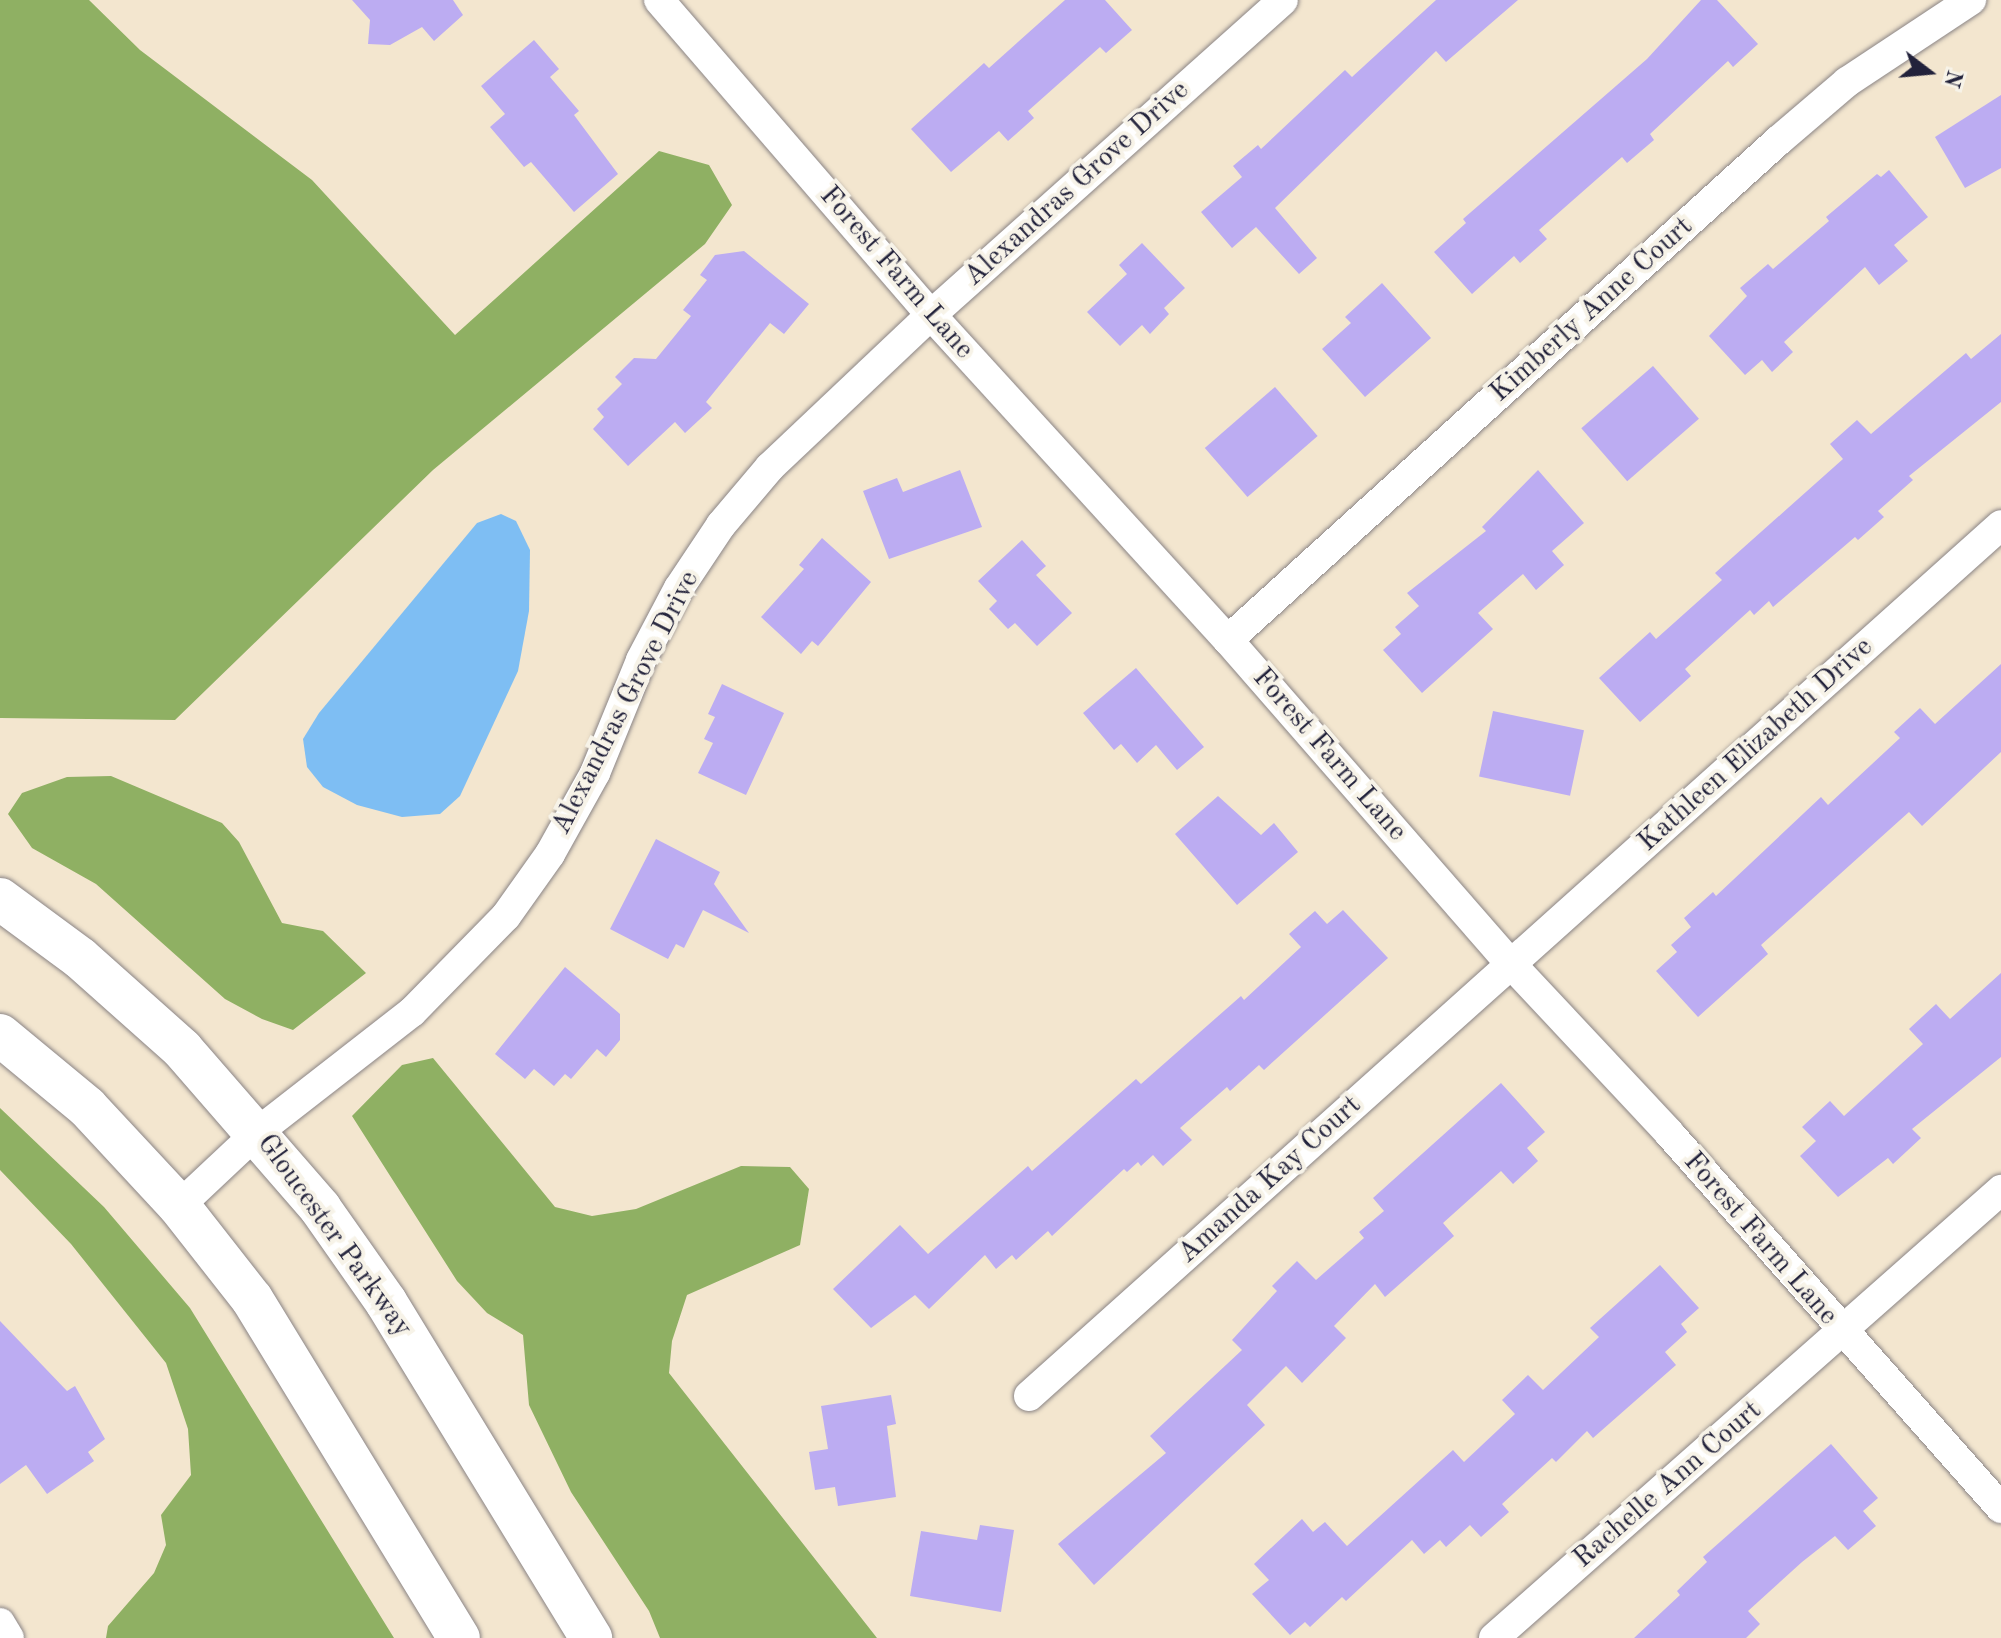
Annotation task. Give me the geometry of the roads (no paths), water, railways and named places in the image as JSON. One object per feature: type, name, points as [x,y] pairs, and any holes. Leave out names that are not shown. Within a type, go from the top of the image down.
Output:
[{"type":"main road","name":"Gloucester Parkway","points":[[0,899],[80,958],[171,1039],[259,1131],[386,1302],[591,1638]]},
{"type":"main road","points":[[0,1035],[87,1107],[179,1206],[252,1299],[459,1638]]},
{"type":"street","name":"Forest Farm Lane","points":[[659,0],[931,315],[1228,640],[1511,964],[1669,1133],[1841,1331],[2001,1508]]},
{"type":"street","name":"Alexandras Grove Drive","points":[[179,1206],[259,1131],[412,1012],[506,916],[550,854],[595,773],[641,660],[679,588],[721,525],[770,467],[931,315],[1283,0]]},
{"type":"street","name":"Kimberly Anne Court","points":[[1228,640],[1778,141],[1847,82],[1971,0]]},
{"type":"street","name":"Kathleen Elizabeth Drive","points":[[1511,964],[2001,525]]},
{"type":"street","name":"Amanda Kay Court","points":[[1029,1396],[1511,964]]},
{"type":"street","name":"Rachelle Ann Court","points":[[1494,1638],[2001,1190]]},
{"type":"street","points":[[0,1623],[9,1638]]},
{"type":"water","points":[[501,514],[516,521],[530,550],[529,611],[518,671],[460,796],[440,814],[402,817],[357,805],[323,787],[307,767],[303,739],[319,713],[477,523]]}]
